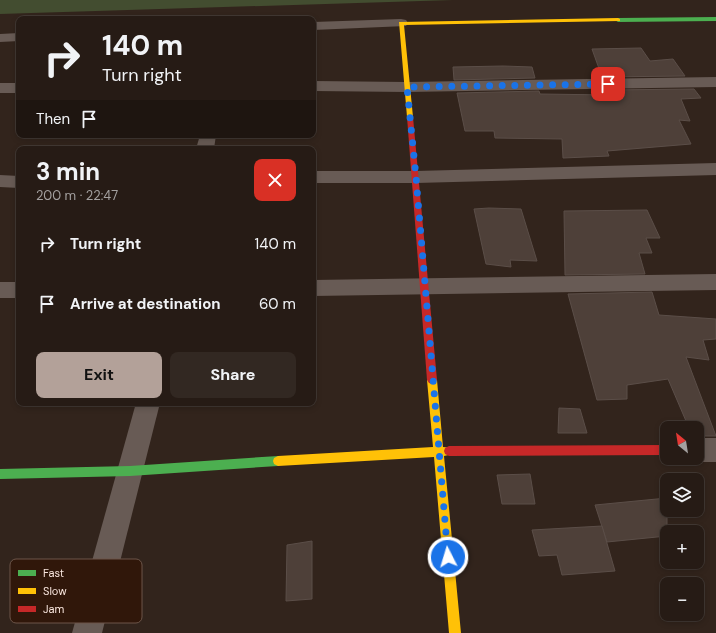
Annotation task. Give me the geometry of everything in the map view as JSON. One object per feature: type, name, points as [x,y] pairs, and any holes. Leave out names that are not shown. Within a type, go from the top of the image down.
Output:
[{"type":"street","points":[[316,26],[401,23],[715,20]]},
{"type":"street","points":[[401,23],[416,177],[438,451],[455,633]]},
{"type":"street","points":[[0,38],[16,37]]},
{"type":"street","points":[[316,86],[407,87],[716,82]]},
{"type":"street","points":[[0,88],[16,88]]},
{"type":"street","points":[[316,177],[416,177],[716,169]]},
{"type":"street","points":[[0,181],[16,182]]},
{"type":"street","points":[[316,288],[716,282]]},
{"type":"street","points":[[0,290],[16,290]]},
{"type":"street","points":[[107,559],[147,406]]},
{"type":"street","points":[[0,474],[130,471],[438,451],[660,450]]},
{"type":"street","points":[[704,450],[716,450]]},
{"type":"street","points":[[87,633],[90,623]]},
{"type":"green space","points":[[0,0],[453,0],[0,14]]},
{"type":"building","points":[[641,48],[650,61],[673,59],[685,76],[602,77],[592,49]]},
{"type":"building","points":[[453,67],[532,67],[535,78],[454,80]]},
{"type":"building","points":[[694,89],[701,98],[681,99],[690,121],[679,120],[691,144],[607,151],[609,156],[563,158],[562,139],[495,138],[494,131],[465,131],[457,93],[539,91],[540,94],[610,95],[608,90]]},
{"type":"building","points":[[474,209],[521,209],[537,261],[510,260],[511,267],[486,264]]},
{"type":"building","points":[[647,210],[660,238],[646,238],[652,253],[639,253],[645,274],[565,275],[564,211]]},
{"type":"building","points":[[652,292],[659,315],[716,319],[716,339],[703,340],[709,360],[686,357],[716,436],[704,436],[704,421],[686,421],[668,379],[627,385],[627,399],[597,400],[568,294]]},
{"type":"building","points":[[559,408],[580,409],[587,433],[558,433]]},
{"type":"building","points":[[530,474],[535,504],[502,504],[497,475]]},
{"type":"building","points":[[660,499],[660,517],[667,517],[667,525],[660,525],[660,537],[607,542],[595,505]]},
{"type":"building","points":[[602,526],[615,571],[562,575],[557,555],[539,556],[532,530]]},
{"type":"building","points":[[312,541],[312,599],[286,601],[287,545]]},
{"type":"traffic: fast","points":[[618,20],[716,19]]},
{"type":"traffic: fast","points":[[0,474],[130,471],[278,461]]},
{"type":"traffic: slow","points":[[410,117],[401,23],[618,20]]},
{"type":"traffic: slow","points":[[432,380],[455,633]]},
{"type":"traffic: slow","points":[[278,461],[449,451]]},
{"type":"traffic: jam","points":[[410,117],[432,380]]},
{"type":"traffic: jam","points":[[449,451],[660,450]]},
{"type":"route","points":[[448,557],[407,87],[608,84]]}]
